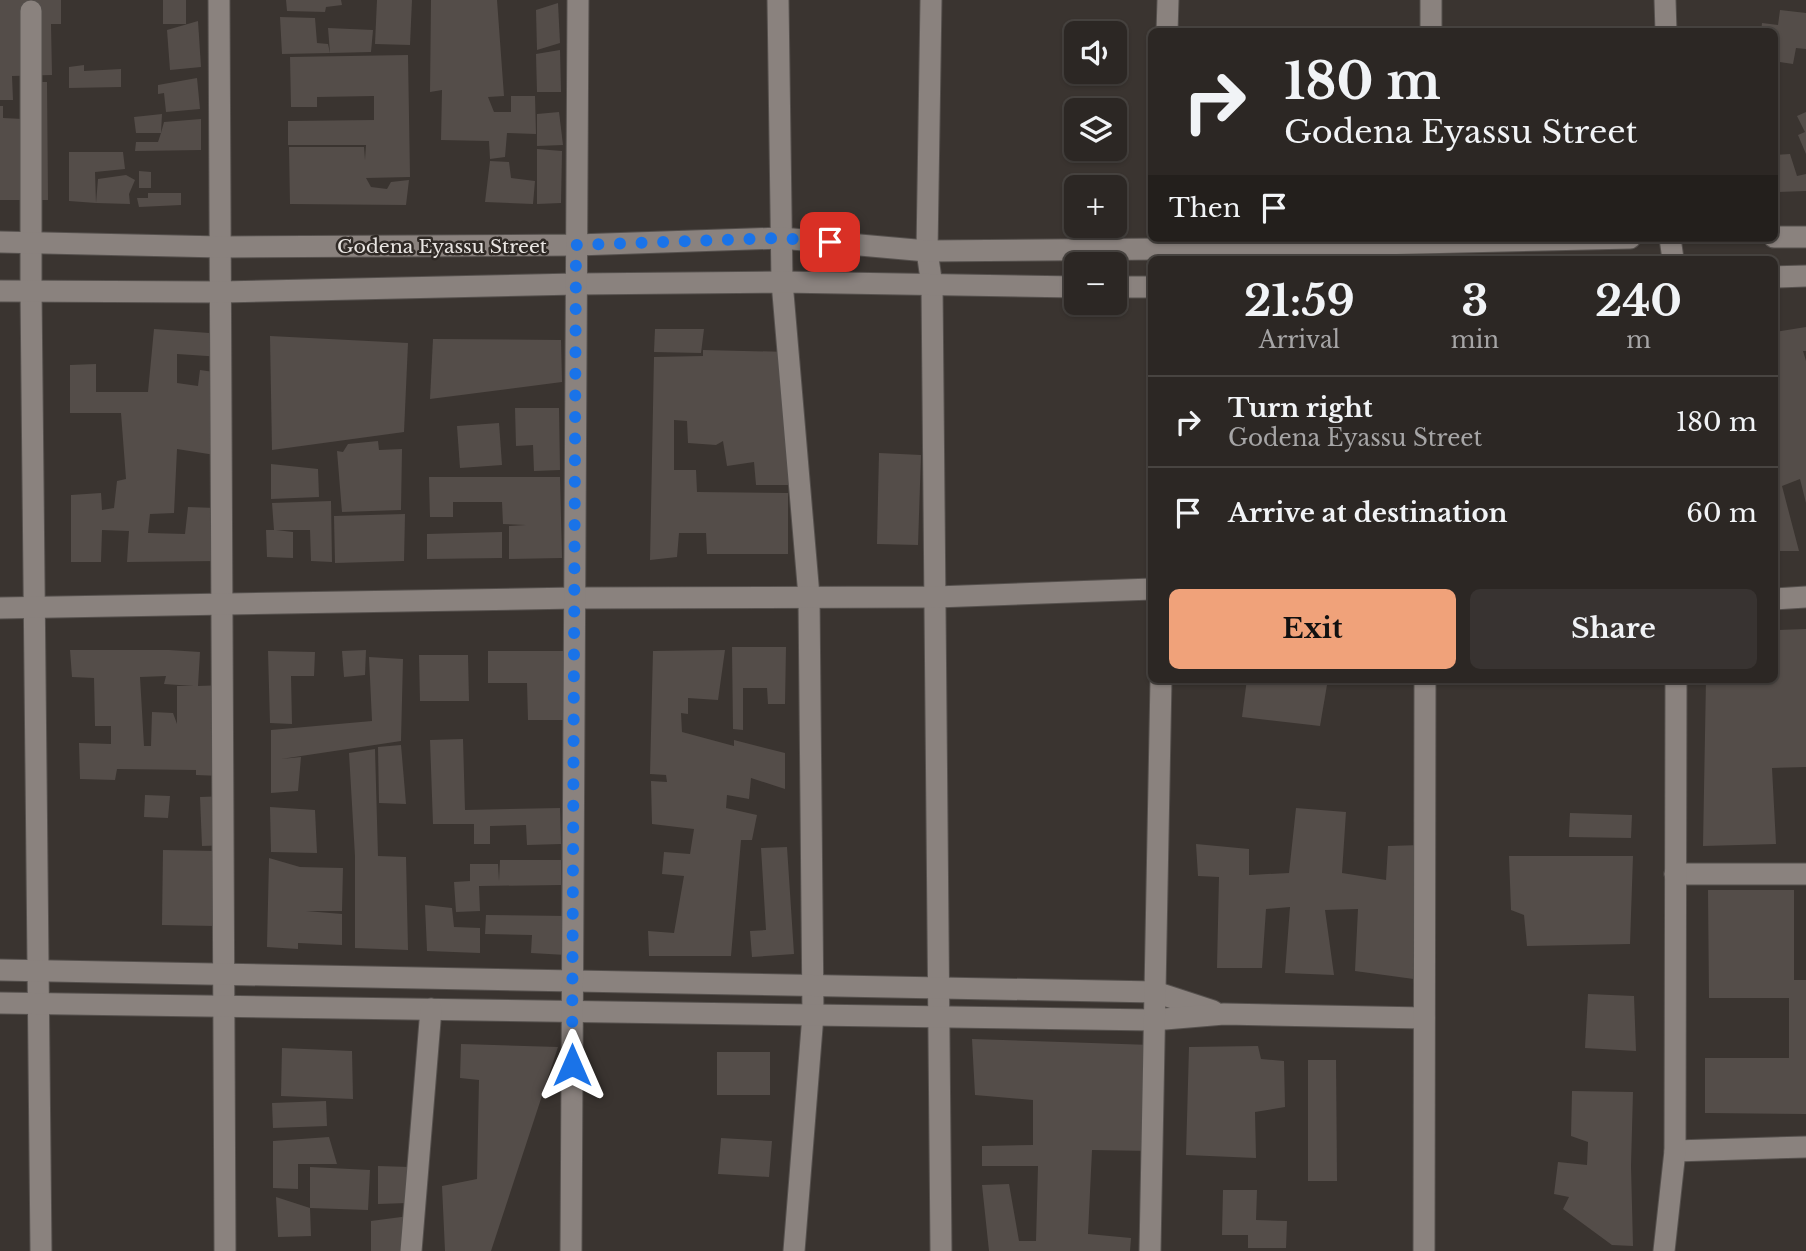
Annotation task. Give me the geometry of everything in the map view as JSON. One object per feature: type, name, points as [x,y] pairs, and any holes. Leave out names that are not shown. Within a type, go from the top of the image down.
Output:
[{"type":"street","points":[[219,0],[225,1251]]},
{"type":"street","points":[[571,1251],[578,0]]},
{"type":"street","points":[[778,0],[782,282],[809,596],[813,1015],[794,1251]]},
{"type":"street","points":[[931,0],[927,251],[932,286],[941,1251]]},
{"type":"street","points":[[1167,28],[1168,0]]},
{"type":"street","points":[[1431,0],[1431,28]]},
{"type":"street","points":[[1665,0],[1666,28]]},
{"type":"street","points":[[31,11],[31,291],[41,1251]]},
{"type":"street","points":[[1778,237],[1806,237]]},
{"type":"street","name":"Godena Eyassu Street","points":[[0,242],[221,247],[576,245],[781,238],[927,251],[1429,246],[1530,242]]},
{"type":"street","points":[[1778,277],[1806,276]]},
{"type":"street","name":"Godena Eyassu Street","points":[[0,291],[221,292],[782,282],[1064,287]]},
{"type":"street","points":[[1127,287],[1148,287]]},
{"type":"street","points":[[0,608],[575,598],[936,597],[1148,589]]},
{"type":"street","points":[[1778,599],[1806,597]]},
{"type":"street","points":[[1150,1251],[1161,683]]},
{"type":"street","points":[[1424,1251],[1425,683]]},
{"type":"street","points":[[1664,1251],[1675,1151],[1676,683]]},
{"type":"street","points":[[1675,874],[1806,874]]},
{"type":"street","points":[[0,970],[1155,992],[1224,1014]]},
{"type":"street","points":[[0,1003],[1153,1020],[1224,1014],[1424,1018]]},
{"type":"street","points":[[411,1251],[431,1009]]},
{"type":"street","points":[[1675,1151],[1806,1147]]},
{"type":"building","points":[[0,0],[61,0],[61,24],[51,24],[52,75],[12,76],[13,100],[0,100]]},
{"type":"building","points":[[163,0],[186,0],[186,24],[163,24]]},
{"type":"building","points":[[286,0],[341,0],[342,5],[326,7],[325,12],[287,11]]},
{"type":"building","points":[[377,0],[412,0],[410,45],[375,44]]},
{"type":"building","points":[[431,0],[497,0],[504,96],[488,97],[494,112],[511,112],[511,96],[535,96],[536,134],[507,133],[505,157],[490,159],[489,141],[441,140],[442,90],[430,92]]},
{"type":"building","points":[[558,3],[560,43],[537,50],[536,10]]},
{"type":"building","points":[[1780,10],[1806,13],[1806,49],[1796,48],[1793,64],[1778,62],[1778,28],[1761,28],[1762,23],[1778,25]]},
{"type":"building","points":[[280,17],[315,18],[317,43],[328,44],[330,53],[282,54]]},
{"type":"building","points":[[198,21],[201,67],[170,70],[167,30]]},
{"type":"building","points":[[328,28],[373,30],[371,52],[330,53]]},
{"type":"building","points":[[560,50],[561,92],[537,92],[536,54]]},
{"type":"building","points":[[408,55],[410,177],[366,178],[371,187],[387,189],[391,182],[409,180],[406,205],[290,204],[289,147],[364,147],[365,160],[366,145],[288,145],[288,121],[374,120],[374,96],[317,97],[317,107],[291,107],[290,57]]},
{"type":"building","points":[[84,65],[84,71],[121,69],[121,87],[69,88],[69,67]]},
{"type":"building","points":[[197,78],[200,109],[166,112],[164,93],[158,94],[158,85]]},
{"type":"building","points":[[22,82],[47,82],[48,200],[0,200],[0,106],[3,106],[3,118],[23,119]]},
{"type":"building","points":[[559,112],[563,145],[537,146],[537,114]]},
{"type":"building","points":[[1806,112],[1806,154],[1798,135],[1805,132],[1797,116]]},
{"type":"building","points":[[162,114],[161,133],[136,133],[134,117]]},
{"type":"building","points":[[201,119],[201,150],[135,151],[136,142],[158,142],[164,122]]},
{"type":"building","points":[[537,149],[562,151],[561,203],[537,204]]},
{"type":"building","points":[[69,152],[123,152],[125,169],[95,172],[96,203],[69,201]]},
{"type":"building","points":[[1790,154],[1797,176],[1806,174],[1806,191],[1778,192],[1778,155]]},
{"type":"building","points":[[490,161],[509,162],[511,178],[535,181],[533,204],[485,202]]},
{"type":"building","points":[[139,171],[151,172],[151,188],[139,188]]},
{"type":"building","points":[[126,175],[135,180],[129,194],[130,204],[96,203],[98,179]]},
{"type":"building","points":[[148,193],[181,193],[181,205],[139,207],[137,198],[148,198]]},
{"type":"building","points":[[1806,327],[1806,351],[1803,351],[1806,361],[1806,503],[1800,479],[1782,486],[1799,551],[1778,551],[1778,331]]},
{"type":"building","points":[[154,329],[223,334],[222,357],[177,354],[177,383],[198,386],[200,370],[221,373],[215,455],[177,449],[174,513],[150,514],[148,533],[185,534],[188,507],[216,508],[218,561],[127,562],[129,531],[102,530],[101,562],[71,562],[71,495],[101,493],[102,510],[114,508],[117,481],[126,479],[121,413],[70,413],[70,365],[96,364],[96,392],[148,392]]},
{"type":"building","points":[[655,329],[704,329],[701,353],[654,352]]},
{"type":"building","points":[[270,336],[408,343],[404,432],[272,450]]},
{"type":"building","points":[[433,339],[561,340],[562,382],[430,399]]},
{"type":"building","points":[[703,350],[790,352],[789,485],[756,485],[754,462],[727,466],[723,441],[716,445],[688,443],[687,421],[674,420],[674,470],[696,470],[697,492],[788,493],[788,554],[707,554],[706,533],[679,533],[677,557],[650,560],[654,357],[703,356]]},
{"type":"building","points":[[515,408],[559,408],[560,470],[534,471],[533,445],[516,446]]},
{"type":"building","points":[[499,423],[502,465],[460,468],[457,426]]},
{"type":"building","points":[[378,441],[379,450],[402,449],[401,510],[342,512],[337,451],[343,452],[348,444]]},
{"type":"building","points":[[879,453],[921,455],[918,545],[877,544]]},
{"type":"building","points":[[271,464],[318,469],[319,497],[271,499]]},
{"type":"building","points":[[429,477],[560,477],[562,558],[509,559],[509,526],[526,525],[503,524],[502,502],[453,502],[453,517],[430,517]]},
{"type":"building","points":[[331,501],[332,562],[311,561],[310,530],[276,530],[293,532],[293,558],[267,557],[266,530],[274,530],[272,503]]},
{"type":"building","points":[[405,514],[404,561],[335,563],[334,516]]},
{"type":"building","points":[[502,532],[502,558],[427,559],[427,534]]},
{"type":"building","points":[[1806,629],[1806,767],[1772,768],[1776,844],[1703,846],[1706,683],[1778,683],[1778,630]]},
{"type":"building","points":[[732,647],[786,647],[785,704],[768,704],[767,688],[743,688],[743,730],[733,729]]},
{"type":"building","points":[[70,650],[200,652],[198,686],[225,685],[221,776],[196,775],[196,770],[117,769],[115,780],[80,779],[79,743],[111,744],[111,726],[95,726],[94,678],[72,677]],"holes":[[[166,676],[164,684],[194,686],[177,686],[177,724],[173,713],[152,712],[151,746],[144,746],[140,677]]]},
{"type":"building","points":[[366,650],[365,675],[344,677],[342,651]]},
{"type":"building","points":[[725,650],[718,700],[688,698],[688,714],[681,713],[682,732],[734,746],[734,740],[785,753],[785,789],[751,778],[749,799],[727,795],[726,808],[757,815],[752,840],[741,840],[731,956],[649,956],[648,931],[674,933],[684,876],[662,874],[664,852],[690,854],[694,829],[652,824],[651,781],[667,782],[666,775],[650,774],[653,651]]},
{"type":"building","points":[[268,651],[315,652],[314,676],[291,676],[292,724],[270,723]]},
{"type":"building","points":[[488,651],[564,651],[565,720],[528,720],[527,683],[488,683]]},
{"type":"building","points":[[419,655],[468,655],[469,701],[420,701]]},
{"type":"building","points":[[369,657],[403,659],[401,741],[281,759],[301,757],[298,791],[271,793],[271,730],[372,721]]},
{"type":"building","points":[[1246,683],[1327,683],[1320,726],[1242,717]]},
{"type":"building","points":[[463,739],[465,810],[560,808],[561,844],[527,845],[526,825],[490,826],[490,844],[474,844],[474,824],[433,824],[430,740]]},
{"type":"building","points":[[401,745],[406,804],[379,803],[378,747]]},
{"type":"building","points":[[375,749],[378,856],[406,857],[408,950],[355,948],[355,856],[349,753]]},
{"type":"building","points":[[145,795],[170,796],[168,818],[144,817]]},
{"type":"building","points":[[228,796],[230,845],[202,846],[200,797]]},
{"type":"building","points":[[270,807],[315,810],[317,853],[271,852]]},
{"type":"building","points":[[1296,808],[1346,812],[1342,873],[1386,880],[1388,846],[1421,845],[1421,980],[1355,971],[1358,909],[1325,910],[1334,975],[1285,973],[1290,907],[1266,909],[1262,968],[1217,968],[1219,877],[1198,876],[1196,844],[1249,849],[1249,875],[1289,873]]},
{"type":"building","points":[[1570,813],[1632,815],[1631,838],[1569,837]]},
{"type":"building","points":[[787,847],[794,954],[752,957],[750,931],[766,930],[761,848]]},
{"type":"building","points":[[163,850],[216,851],[215,926],[162,925]]},
{"type":"building","points":[[1509,856],[1633,856],[1630,944],[1527,946],[1524,915],[1511,910]]},
{"type":"building","points":[[269,858],[300,867],[343,868],[342,911],[306,911],[342,914],[342,945],[298,943],[298,949],[267,947]]},
{"type":"building","points":[[500,860],[561,860],[561,885],[479,886],[480,911],[456,912],[454,882],[470,881],[470,864],[498,864],[499,881]]},
{"type":"building","points":[[1708,890],[1794,890],[1794,980],[1806,980],[1806,1114],[1705,1113],[1705,1058],[1789,1058],[1789,998],[1709,998]]},
{"type":"building","points":[[425,905],[452,908],[454,927],[480,928],[480,953],[427,951]]},
{"type":"building","points":[[486,915],[568,916],[566,955],[531,953],[532,935],[485,934]]},
{"type":"building","points":[[1588,994],[1634,996],[1636,1051],[1585,1048]]},
{"type":"building","points":[[972,1039],[1152,1045],[1152,1151],[1092,1150],[1088,1234],[1131,1238],[1130,1251],[989,1251],[982,1185],[1009,1184],[1019,1241],[1036,1241],[1038,1166],[982,1166],[982,1146],[1033,1145],[1033,1100],[975,1095]]},
{"type":"building","points":[[461,1044],[558,1047],[491,1251],[445,1251],[442,1186],[477,1179],[479,1080],[460,1078]]},
{"type":"building","points":[[1258,1046],[1261,1059],[1284,1061],[1285,1107],[1255,1112],[1256,1158],[1186,1155],[1189,1047]]},
{"type":"building","points":[[282,1048],[352,1051],[353,1099],[281,1096]]},
{"type":"building","points":[[717,1052],[770,1052],[770,1095],[717,1095]]},
{"type":"building","points":[[1308,1060],[1336,1060],[1337,1181],[1308,1181]]},
{"type":"building","points":[[1572,1091],[1633,1092],[1633,1246],[1612,1245],[1563,1209],[1569,1197],[1554,1194],[1558,1162],[1587,1165],[1588,1142],[1571,1136]]},
{"type":"building","points":[[326,1101],[327,1126],[273,1128],[272,1103]]},
{"type":"building","points":[[329,1137],[337,1164],[298,1164],[298,1189],[273,1188],[273,1141]]},
{"type":"building","points":[[721,1138],[772,1141],[769,1177],[718,1174]]},
{"type":"building","points":[[378,1166],[410,1167],[407,1203],[378,1204]]},
{"type":"building","points":[[310,1167],[370,1170],[368,1210],[310,1208]]},
{"type":"building","points":[[1223,1190],[1257,1190],[1256,1220],[1287,1221],[1286,1248],[1248,1248],[1248,1235],[1222,1235]]},
{"type":"building","points":[[276,1197],[310,1208],[311,1236],[278,1237]]},
{"type":"building","points":[[409,1216],[409,1251],[371,1251],[371,1221]]},
{"type":"route","points":[[572,1065],[576,245],[781,238],[830,242]]}]
